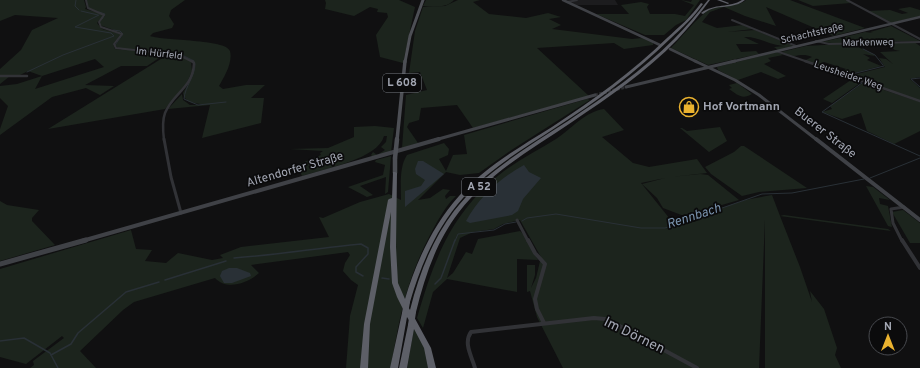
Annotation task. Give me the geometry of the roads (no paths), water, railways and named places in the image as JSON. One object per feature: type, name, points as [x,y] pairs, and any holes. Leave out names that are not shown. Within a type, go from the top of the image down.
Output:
[{"type":"highway","name":"A 52","points":[[394,368],[407,302],[420,264],[431,239],[452,207],[467,191],[498,165],[592,102],[628,75],[657,51],[695,14],[705,0]]},
{"type":"highway","name":"A 52","points":[[403,368],[413,312],[422,280],[434,248],[445,228],[467,199],[498,171],[622,85],[674,41],[699,14],[709,0]]},
{"type":"highway","points":[[718,0],[734,3],[743,0]]},
{"type":"highway","points":[[699,14],[714,6],[739,3],[743,0]]},
{"type":"highway","points":[[364,368],[367,324],[388,220],[394,173]]},
{"type":"highway","points":[[394,173],[393,247],[395,283],[400,297],[427,348],[432,368]]},
{"type":"main road","name":"L 608","points":[[394,173],[406,60],[422,3]]},
{"type":"street","name":"Im Hürfeld","points":[[86,0],[88,8],[104,15],[99,22],[100,27],[122,34],[114,44],[116,48],[179,55],[188,58],[194,63],[193,73],[190,80],[166,111],[164,118],[165,148],[180,213]]},
{"type":"street","points":[[564,0],[660,45]]},
{"type":"street","points":[[568,2],[577,0]]},
{"type":"street","points":[[847,0],[920,39]]},
{"type":"street","name":"Schachtstraße","points":[[708,67],[920,17]]},
{"type":"street","points":[[732,20],[796,46]]},
{"type":"street","name":"Markenweg","points":[[816,42],[830,44],[920,42]]},
{"type":"street","name":"Buerer Straße","points":[[670,49],[735,80],[759,95],[920,220]]},
{"type":"street","name":"Leusheider Weg","points":[[776,51],[920,102]]},
{"type":"street","points":[[626,87],[708,67]]},
{"type":"street","points":[[0,76],[27,76]]},
{"type":"street","name":"Altendorfer Straße","points":[[0,264],[595,95]]},
{"type":"street","points":[[904,207],[891,209],[891,212],[897,230],[920,268]]},
{"type":"street","points":[[517,220],[536,256],[545,264],[545,269],[534,294],[536,307],[544,323]]},
{"type":"street","name":"Im Dörnen","points":[[476,368],[467,341],[467,336],[470,332],[594,318],[605,319],[697,368]]},
{"type":"waterway","points":[[76,0],[75,6],[79,10]]},
{"type":"waterway","points":[[81,11],[98,15]]},
{"type":"waterway","points":[[99,12],[105,14],[102,19]]},
{"type":"waterway","points":[[27,72],[63,55],[114,36],[111,33],[75,27],[99,15]]},
{"type":"waterway","points":[[113,30],[120,31],[123,34],[115,45]]},
{"type":"waterway","points":[[863,49],[875,55],[883,65]]},
{"type":"waterway","points":[[165,52],[180,54],[194,61]]},
{"type":"waterway","points":[[195,64],[195,69],[186,90],[184,99],[198,105],[226,102]]},
{"type":"waterway","points":[[848,75],[884,66]]},
{"type":"waterway","points":[[845,76],[862,83],[822,112],[920,156]]},
{"type":"waterway","points":[[920,78],[911,79],[920,87]]},
{"type":"waterway","name":"Rennbach","points":[[870,178],[920,158]]},
{"type":"waterway","name":"Rennbach","points":[[522,221],[527,218],[556,214],[641,228],[665,228],[762,194],[792,193],[864,179]]},
{"type":"waterway","name":"Rennbach","points":[[455,241],[458,234],[494,230],[505,224],[516,222]]},
{"type":"waterway","name":"Rennbach","points":[[435,284],[441,278],[455,240]]},
{"type":"waterway","points":[[234,258],[361,244],[368,248],[368,254],[356,267],[356,272],[363,276]]},
{"type":"waterway","points":[[165,280],[226,261]]},
{"type":"waterway","points":[[382,278],[389,279]]},
{"type":"waterway","points":[[51,355],[71,344],[78,333],[126,292],[159,282]]},
{"type":"waterway","points":[[0,341],[24,338],[51,355]]},
{"type":"waterway","points":[[51,355],[58,368]]},
{"type":"tunnel","points":[[595,95],[626,87]]},
{"type":"place","name":"Hof Vortmann","points":[[689,107]]}]
